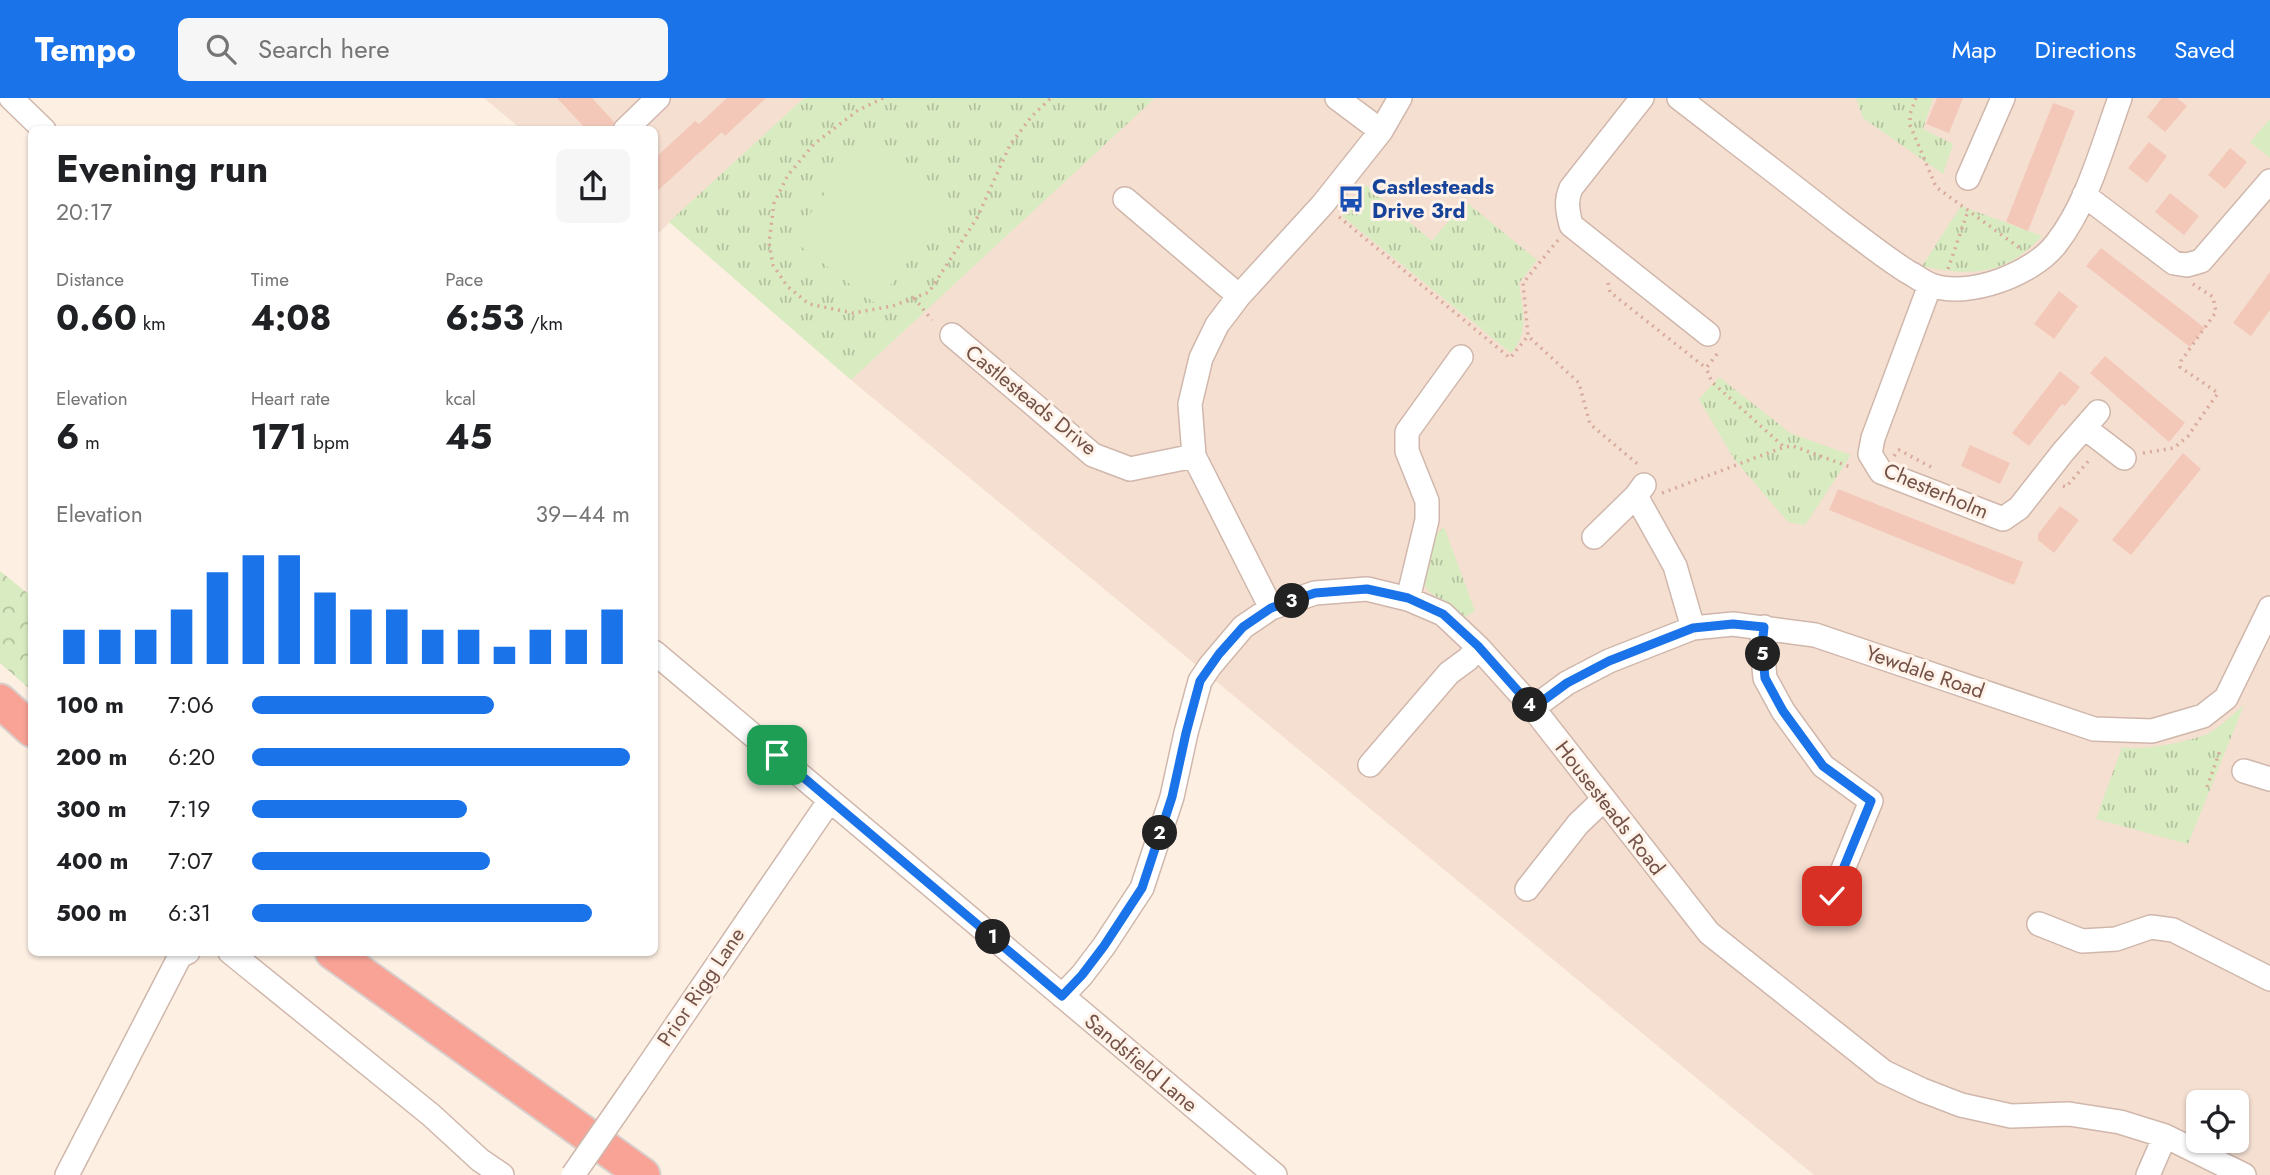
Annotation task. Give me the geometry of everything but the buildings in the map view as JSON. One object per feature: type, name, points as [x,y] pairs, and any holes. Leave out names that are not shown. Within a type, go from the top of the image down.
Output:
[{"type":"highway","points":[[0,701],[28,726]]},
{"type":"highway","points":[[338,956],[643,1175]]},
{"type":"street","points":[[11,98],[40,126]]},
{"type":"street","points":[[1336,98],[1381,131]]},
{"type":"street","points":[[1271,608],[1194,456],[1190,404],[1201,358],[1217,325],[1239,296],[1324,204],[1381,131],[1400,98]]},
{"type":"street","points":[[1642,98],[1571,188],[1567,206],[1571,225],[1712,344]]},
{"type":"street","points":[[1968,178],[2003,98]]},
{"type":"street","points":[[1687,101],[1886,258],[1938,280],[1943,288],[1981,286],[2017,274],[2036,265],[2054,246],[2071,224],[2084,195],[2120,98]]},
{"type":"street","points":[[629,126],[655,99]]},
{"type":"street","points":[[2084,195],[2174,262],[2187,265],[2201,261],[2270,181]]},
{"type":"street","points":[[1125,199],[1239,296]]},
{"type":"street","name":"Chesterholm","points":[[1938,280],[1873,438],[1870,454],[1881,472],[2003,519],[2019,508],[2091,420],[2131,456]]},
{"type":"street","name":"Castlesteads Drive","points":[[952,335],[1093,455],[1130,468],[1194,456]]},
{"type":"street","points":[[1408,598],[1427,520],[1427,501],[1408,452],[1408,432],[1461,357]]},
{"type":"street","points":[[1594,537],[1647,485],[1693,628]]},
{"type":"street","name":"Housesteads Road","points":[[1062,996],[1104,946],[1142,888],[1172,797],[1200,681],[1219,654],[1243,627],[1271,608],[1315,593],[1367,589],[1408,598],[1443,614],[1478,646],[1533,708],[1709,933],[1884,1072],[1961,1105],[2011,1116],[2069,1114],[2120,1122],[2165,1136],[2244,1175]]},
{"type":"street","name":"Yewdale Road","points":[[1533,708],[1567,683],[1609,661],[1693,628],[1733,624],[1815,635],[2094,729],[2152,731],[2203,716],[2226,698],[2270,608]]},
{"type":"street","points":[[1764,627],[1762,646],[1765,678],[1783,711],[1823,766],[1871,801],[1832,896]]},
{"type":"street","points":[[1370,765],[1449,673],[1468,659],[1478,646]]},
{"type":"street","name":"Sandsfield Lane","points":[[658,655],[1275,1175]]},
{"type":"street","points":[[2244,771],[2270,779]]},
{"type":"street","name":"Prior Rigg Lane","points":[[573,1175],[830,800]]},
{"type":"street","points":[[1527,888],[1578,824],[1603,800]]},
{"type":"street","points":[[2039,924],[2082,941],[2116,939],[2151,927],[2174,930],[2270,979]]},
{"type":"street","points":[[67,1175],[180,956]]},
{"type":"street","points":[[235,956],[431,1115],[480,1160],[502,1175]]},
{"type":"street","points":[[2148,1175],[2165,1136]]},
{"type":"path","points":[[883,98],[857,111],[814,144],[788,175],[774,203],[769,243],[773,265],[787,286],[809,304],[853,313],[893,306],[929,292],[977,218],[1010,145],[1032,116],[1051,98]]},
{"type":"path","points":[[1938,280],[1968,211]]},
{"type":"path","points":[[1335,213],[1510,358],[1528,336]]},
{"type":"path","points":[[1561,236],[1523,283],[1528,336],[1578,383],[1590,424],[1647,485],[1662,493],[1793,446],[1858,469]]},
{"type":"path","points":[[2131,456],[2174,448],[2188,436],[2218,393],[2180,367],[2181,361],[2216,312],[2213,297],[2185,279]]},
{"type":"path","points":[[914,298],[932,320]]},
{"type":"path","points":[[1712,344],[1706,368],[1712,382],[1784,447]]},
{"type":"path","points":[[1888,464],[1899,450],[1941,472]]},
{"type":"path","points":[[2059,484],[2066,487],[2098,450]]},
{"type":"path","points":[[2207,787],[2221,748]]},
{"type":"shaded area","points":[[484,98],[804,98],[658,233],[658,126],[517,126]]},
{"type":"shaded area","points":[[1152,98],[2270,98],[2270,1175],[1814,1175],[851,380]]},
{"type":"green space","points":[[804,98],[1155,98],[851,380],[669,222]]},
{"type":"green space","points":[[1856,98],[1933,98],[1923,129],[1953,144],[1943,174],[1863,118]]},
{"type":"green space","points":[[2270,119],[2270,158],[2250,142]]},
{"type":"green space","points":[[864,141],[950,206],[876,304],[791,239]]},
{"type":"green space","points":[[1366,185],[1432,241],[1465,201],[1537,260],[1519,283],[1523,329],[1511,353],[1342,216]]},
{"type":"green space","points":[[1961,206],[2042,236],[2015,259],[1988,270],[1973,272],[1922,266]]},
{"type":"green space","points":[[1719,377],[1790,433],[1851,455],[1805,525],[1788,522],[1734,459],[1699,399]]},
{"type":"green space","points":[[1444,527],[1475,611],[1465,617],[1452,605],[1427,590],[1423,580],[1435,535]]},
{"type":"green space","points":[[0,571],[28,594],[28,687],[0,663]]},
{"type":"green space","points":[[2244,705],[2188,844],[2096,819],[2122,747],[2153,747],[2201,736],[2218,727]]},
{"type":"place","name":"Castlesteads Drive 3rd","points":[[1351,199]]},
{"type":"route","points":[[777,755],[1062,996],[1104,946],[1142,888],[1172,797],[1200,681],[1243,627],[1271,608],[1315,593],[1367,589],[1408,598],[1443,614],[1478,646],[1533,708],[1567,683],[1609,661],[1693,628],[1733,624],[1764,627],[1762,646],[1765,678],[1783,711],[1823,766],[1871,801],[1832,896]]}]
